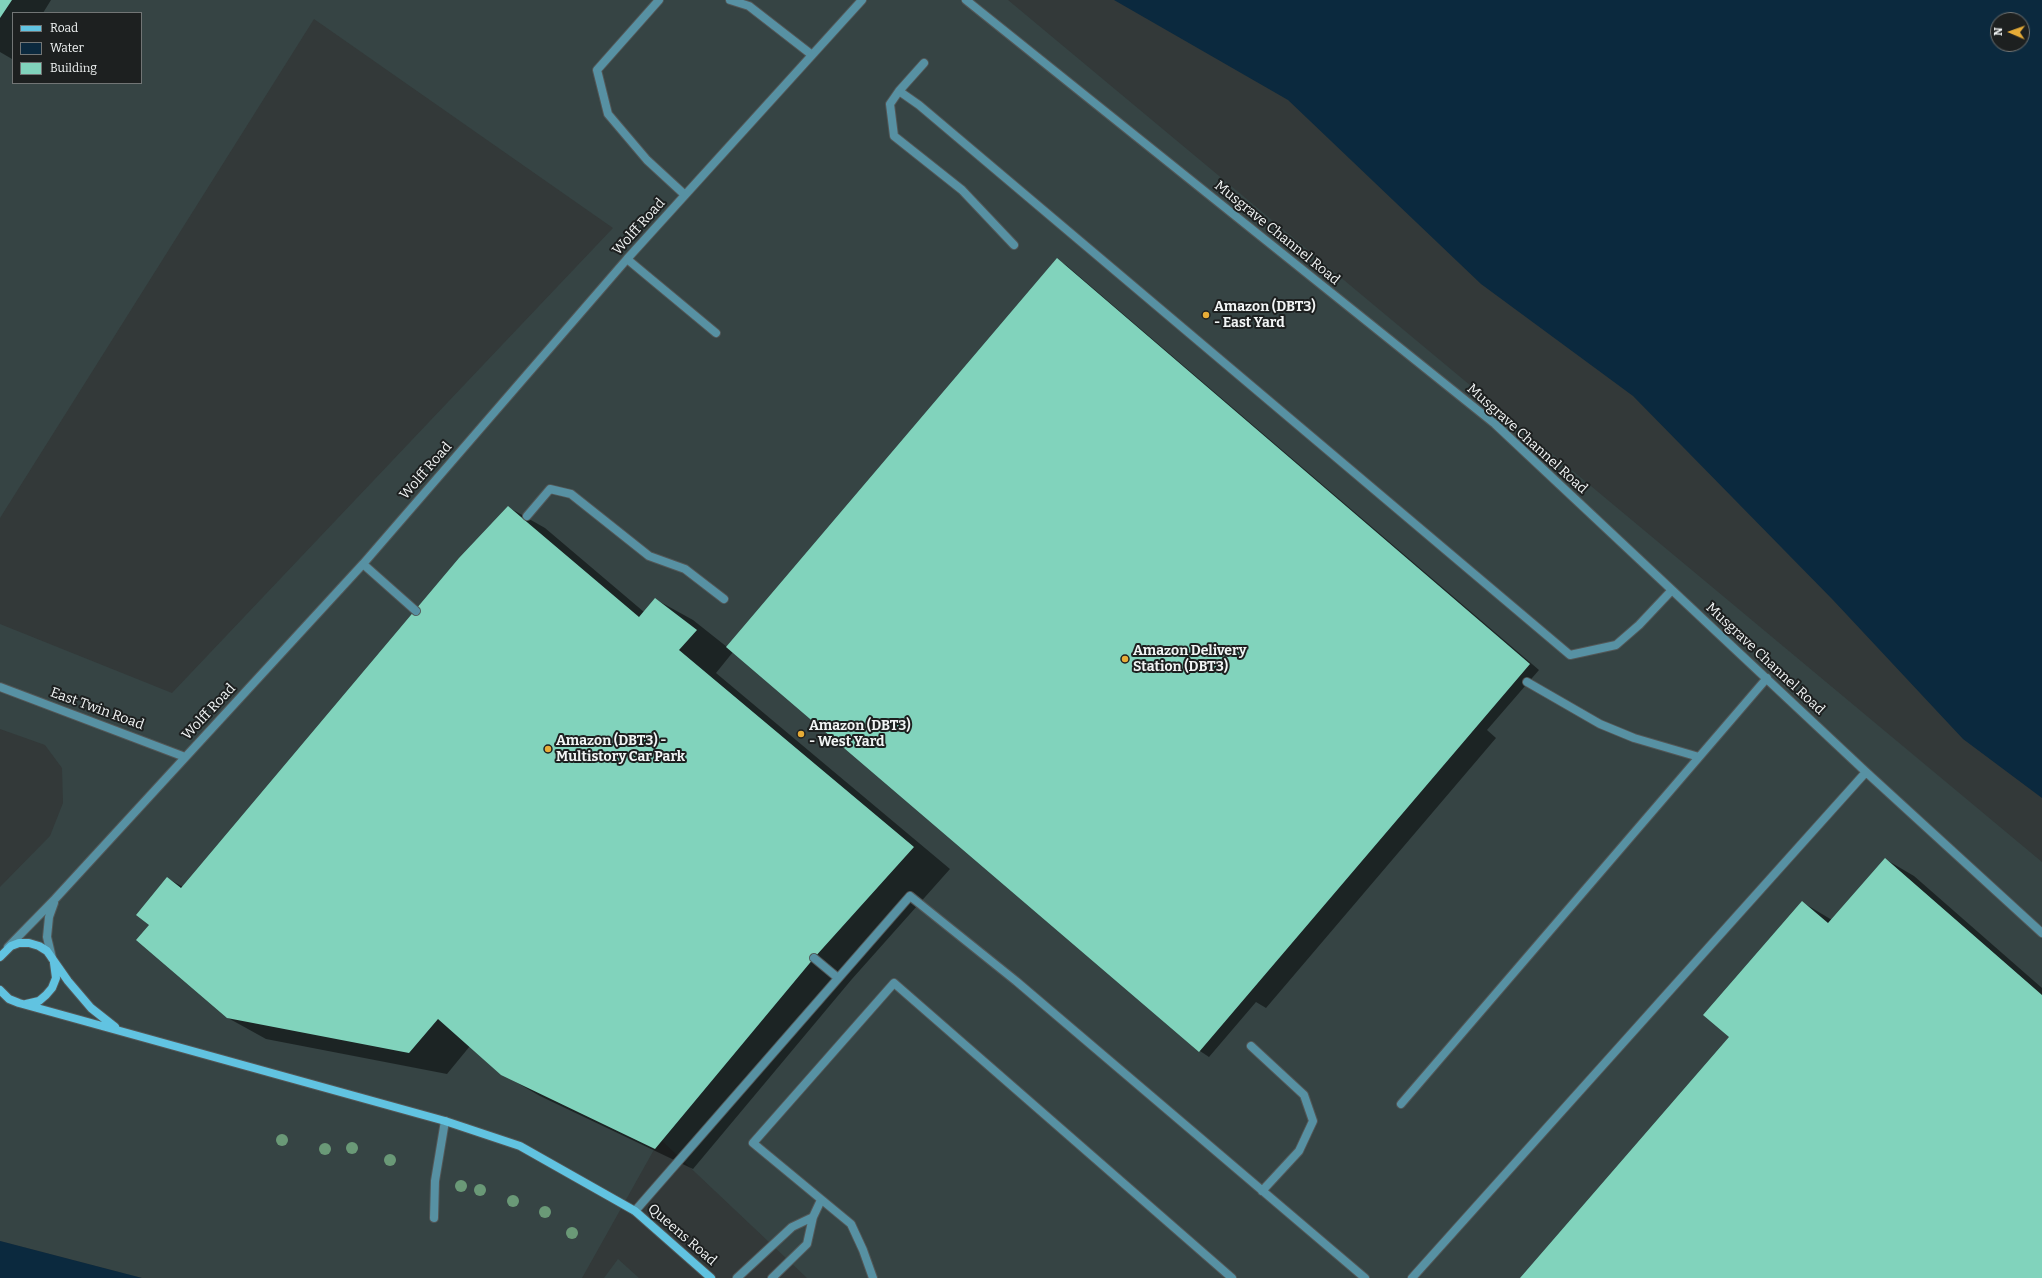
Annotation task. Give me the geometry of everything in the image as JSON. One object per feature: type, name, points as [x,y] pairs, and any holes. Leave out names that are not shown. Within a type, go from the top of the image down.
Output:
[{"type":"street","points":[[1,955],[15,945],[29,943],[39,946],[47,951],[68,981],[91,1008],[118,1029]]},
{"type":"street","points":[[19,1003],[29,1004],[39,1001],[52,988],[56,978],[53,960]]},
{"type":"street","name":"Queens Road","points":[[0,990],[9,999],[19,1003],[118,1029],[446,1121],[520,1146],[636,1211],[711,1278]]},
{"type":"lane","points":[[659,0],[597,70],[608,114],[647,160],[685,195]]},
{"type":"lane","points":[[730,0],[749,6],[812,55]]},
{"type":"lane","name":"Wolff Road","points":[[1,955],[56,899],[363,564],[627,259],[862,0]]},
{"type":"lane","name":"Musgrave Channel Road","points":[[966,0],[1495,424],[1866,772],[2042,933]]},
{"type":"lane","points":[[924,62],[890,104],[894,136],[962,190],[1014,246]]},
{"type":"lane","points":[[899,91],[919,105],[1570,655],[1616,645],[1639,625],[1672,590]]},
{"type":"lane","points":[[627,259],[716,333]]},
{"type":"lane","points":[[527,516],[550,489],[571,494],[649,556],[686,569],[724,599]]},
{"type":"lane","points":[[363,564],[416,611]]},
{"type":"lane","points":[[1401,1104],[1767,678]]},
{"type":"lane","points":[[1526,682],[1600,724],[1634,738],[1699,757]]},
{"type":"lane","name":"East Twin Road","points":[[0,687],[185,757]]},
{"type":"lane","points":[[1412,1278],[1866,772]]},
{"type":"lane","points":[[636,1211],[910,896],[1016,981],[1365,1278]]},
{"type":"lane","points":[[53,960],[47,937],[48,917],[56,899]]},
{"type":"lane","points":[[814,958],[838,978]]},
{"type":"lane","points":[[874,1278],[864,1250],[851,1224],[753,1144],[894,983],[1232,1278]]},
{"type":"lane","points":[[0,998],[19,1003]]},
{"type":"lane","points":[[1250,1046],[1304,1095],[1313,1121],[1299,1150],[1262,1191]]},
{"type":"lane","points":[[434,1218],[435,1181],[446,1121]]},
{"type":"lane","points":[[772,1278],[807,1244],[814,1217],[821,1200]]},
{"type":"lane","points":[[737,1278],[792,1227],[814,1217]]},
{"type":"shaded area","points":[[0,0],[1008,0],[2042,862],[2042,1278],[807,1278],[660,1139],[582,1278],[142,1278],[0,1241],[0,887],[50,836],[63,803],[62,768],[45,745],[0,729],[0,624],[172,693],[613,228],[314,19],[0,518]]},
{"type":"shaded area","points":[[618,1259],[639,1278],[604,1278]]},
{"type":"water","points":[[1114,0],[2042,0],[2042,798],[1963,739],[1833,600],[1633,396],[1481,284],[1288,100]]},
{"type":"water","points":[[0,1241],[142,1278],[0,1278]]},
{"type":"building","points":[[0,0],[12,0],[0,18]]},
{"type":"building","name":"Amazon Delivery Station (DBT3)","points":[[1057,258],[1530,664],[1199,1052],[726,647]]},
{"type":"building","name":"Amazon (DBT3) - Multistory Car Park","points":[[508,506],[639,617],[655,598],[697,630],[679,650],[914,847],[814,958],[655,1149],[501,1075],[438,1019],[409,1053],[227,1018],[136,940],[149,925],[136,915],[167,877],[181,888],[459,558]]},
{"type":"building","points":[[1885,858],[2042,995],[2042,1278],[1520,1278],[1729,1037],[1703,1015],[1802,901],[1828,923]]},
{"type":"place","name":"Amazon (DBT3) - East Yard","points":[[1206,315]]},
{"type":"place","name":"Amazon Delivery Station (DBT3)","points":[[1125,659]]},
{"type":"place","name":"Amazon (DBT3) - West Yard","points":[[801,734]]},
{"type":"place","name":"Amazon (DBT3) - Multistory Car Park","points":[[548,749]]}]
